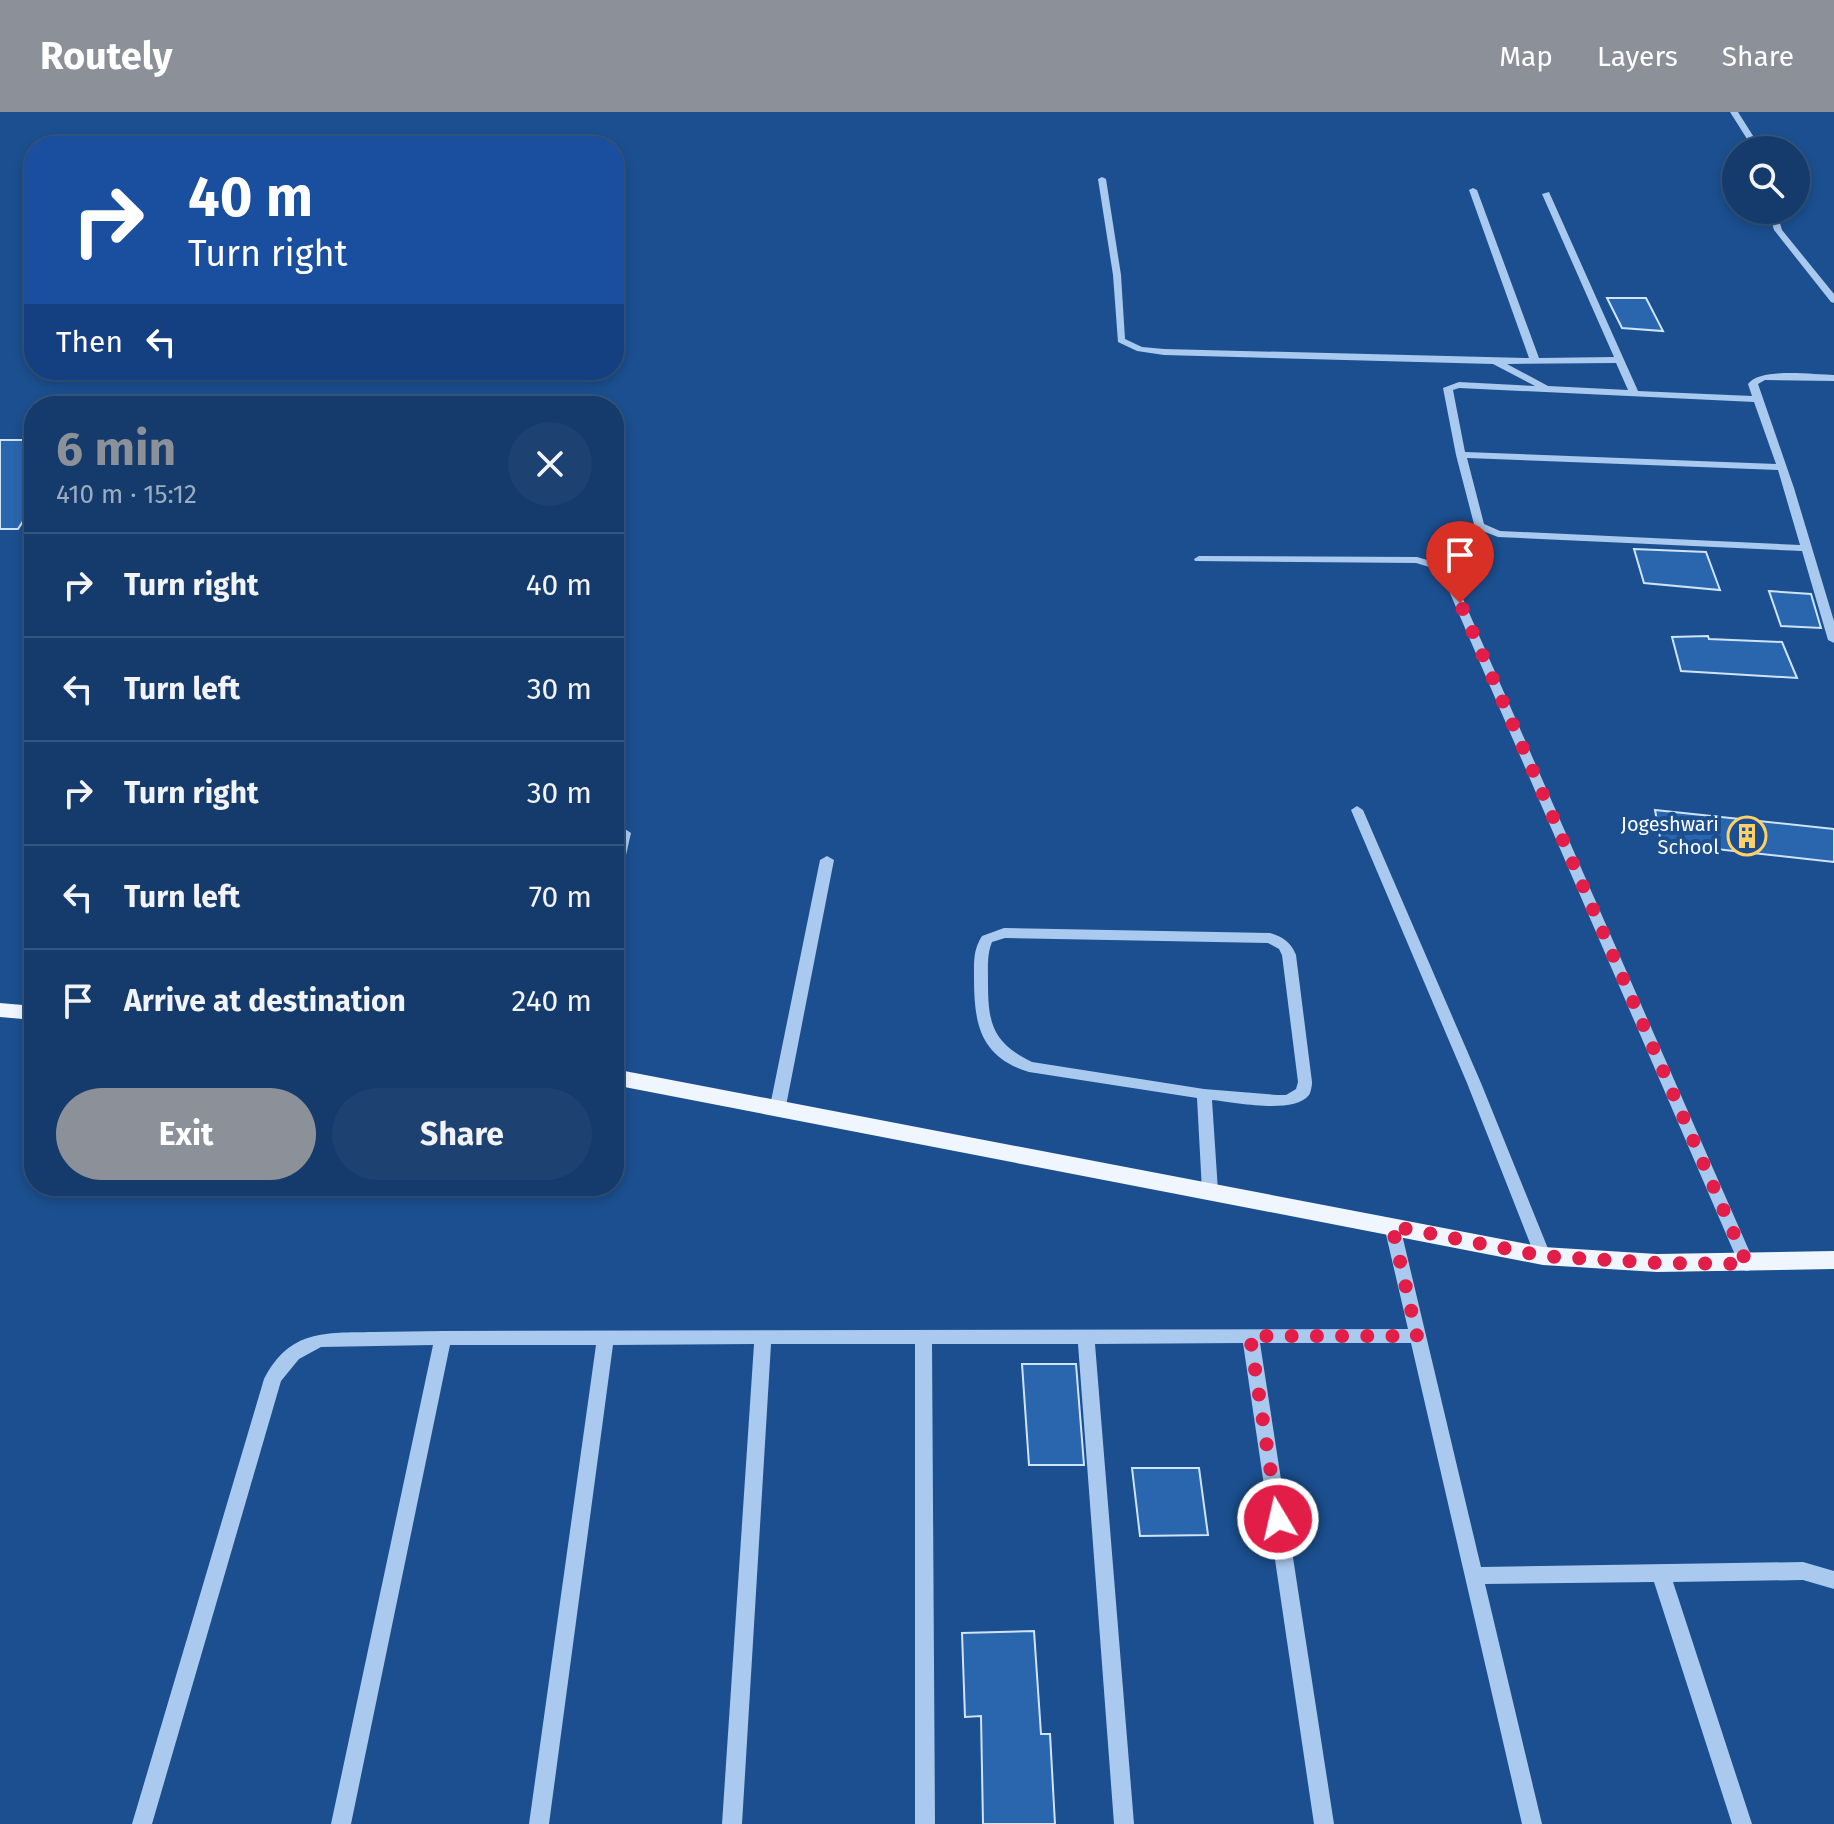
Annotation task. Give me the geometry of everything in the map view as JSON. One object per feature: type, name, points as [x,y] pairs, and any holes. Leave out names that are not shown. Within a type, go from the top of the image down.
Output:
[{"type":"main road","points":[[0,1010],[24,1012]]},
{"type":"main road","points":[[624,1079],[778,1106],[1543,1256],[1657,1263],[1747,1264],[1834,1260]]},
{"type":"street","points":[[1734,112],[1749,136]]},
{"type":"street","points":[[1102,179],[1117,275],[1121,340],[1129,346],[1164,352],[1495,361],[1534,358],[1618,360]]},
{"type":"street","points":[[1473,190],[1534,358]]},
{"type":"street","points":[[1546,194],[1634,393]]},
{"type":"street","points":[[1776,224],[1834,300]]},
{"type":"street","points":[[1495,361],[1548,389]]},
{"type":"street","points":[[1834,378],[1757,379],[1753,384],[1782,467],[1834,640]]},
{"type":"street","points":[[1758,399],[1451,386],[1448,392],[1479,526],[1489,532],[1807,548]]},
{"type":"street","points":[[1461,455],[1782,467]]},
{"type":"street","points":[[1199,559],[1417,560],[1437,566],[1448,576],[1747,1264]]},
{"type":"street","points":[[1821,597],[1834,598]]},
{"type":"street","points":[[1357,810],[1474,1083],[1543,1256]]},
{"type":"street","points":[[624,837],[625,833]]},
{"type":"street","points":[[778,1106],[827,860]]},
{"type":"street","points":[[1004,933],[1270,938],[1284,944],[1289,955],[1305,1082],[1303,1092],[1289,1100],[1277,1101],[1204,1094],[1029,1067],[1006,1055],[989,1038],[981,1020],[983,943],[1004,933]]},
{"type":"street","points":[[1204,1094],[1210,1191]]},
{"type":"street","points":[[1392,1226],[1532,1824]]},
{"type":"street","points":[[1086,1336],[1124,1824]]},
{"type":"street","points":[[1250,1336],[1324,1824]]},
{"type":"street","points":[[142,1824],[273,1379],[283,1362],[305,1344],[321,1340],[443,1338],[1417,1336]]},
{"type":"street","points":[[923,1337],[925,1824]]},
{"type":"street","points":[[341,1824],[443,1338]]},
{"type":"street","points":[[539,1824],[605,1338]]},
{"type":"street","points":[[732,1824],[763,1338]]},
{"type":"street","points":[[1473,1576],[1803,1571],[1834,1580]]},
{"type":"street","points":[[1661,1573],[1742,1824]]},
{"type":"building","points":[[1607,298],[1646,298],[1663,331],[1622,328]]},
{"type":"building","points":[[0,440],[24,440],[24,520],[18,529],[0,529]]},
{"type":"building","points":[[1634,549],[1706,552],[1720,590],[1644,583]]},
{"type":"building","points":[[1769,591],[1811,594],[1821,628],[1781,626]]},
{"type":"building","points":[[1708,636],[1709,639],[1782,642],[1797,678],[1681,671],[1672,637]]},
{"type":"building","name":"Jogeshwari School","points":[[1655,810],[1834,829],[1834,862],[1661,843]]},
{"type":"building","points":[[1022,1364],[1076,1364],[1084,1465],[1029,1465]]},
{"type":"building","points":[[1132,1468],[1199,1468],[1208,1535],[1140,1536]]},
{"type":"building","points":[[1034,1631],[1041,1734],[1050,1734],[1055,1824],[983,1824],[981,1716],[965,1717],[962,1633]]},
{"type":"place","name":"Jogeshwari School","points":[[1747,836]]},
{"type":"route","points":[[1278,1519],[1250,1336],[1417,1336],[1392,1226],[1543,1256],[1657,1263],[1747,1264],[1460,603]]}]
